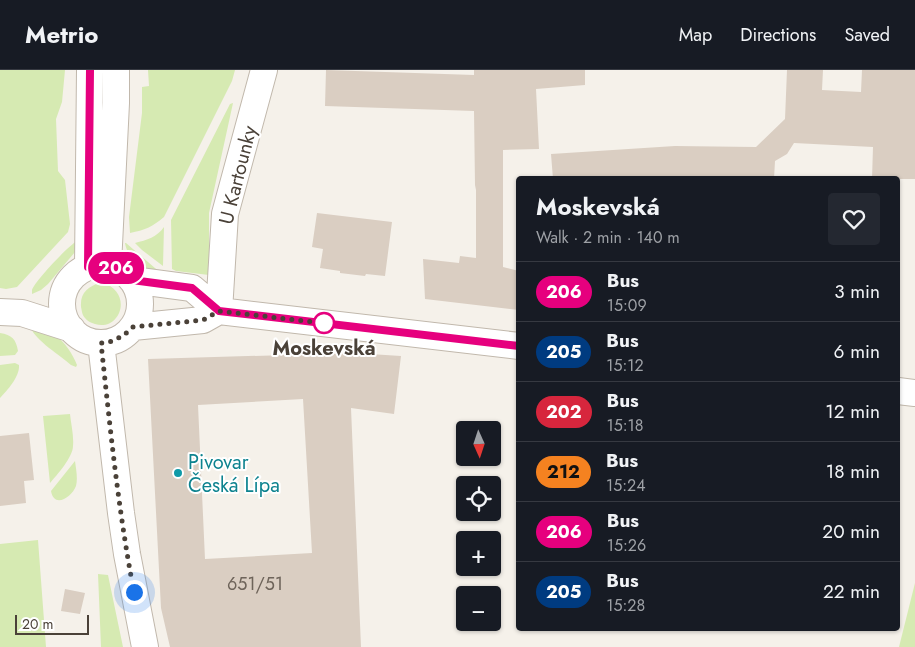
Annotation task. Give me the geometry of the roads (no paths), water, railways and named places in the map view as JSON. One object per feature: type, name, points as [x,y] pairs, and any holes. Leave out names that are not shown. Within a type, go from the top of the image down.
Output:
[{"type":"street","points":[[90,70],[98,266]]},
{"type":"street","points":[[98,266],[116,112],[116,70]]},
{"type":"street","name":"U Kartounky","points":[[219,311],[225,214],[264,70]]},
{"type":"street","points":[[11,313],[67,284],[80,271],[98,266],[117,268],[132,280],[139,294],[139,311],[133,327],[113,341],[101,343],[80,337],[72,330],[62,308],[67,284]]},
{"type":"street","points":[[132,280],[192,288],[219,311],[516,346]]},
{"type":"street","points":[[133,327],[203,320],[219,311]]},
{"type":"street","points":[[11,313],[72,330]]},
{"type":"street","points":[[101,343],[122,521],[145,647]]},
{"type":"street","points":[[900,390],[915,393]]},
{"type":"place","name":"Moskevská","points":[[324,323]]},
{"type":"place","name":"Pivovar Česká Lípa","points":[[178,473]]}]
